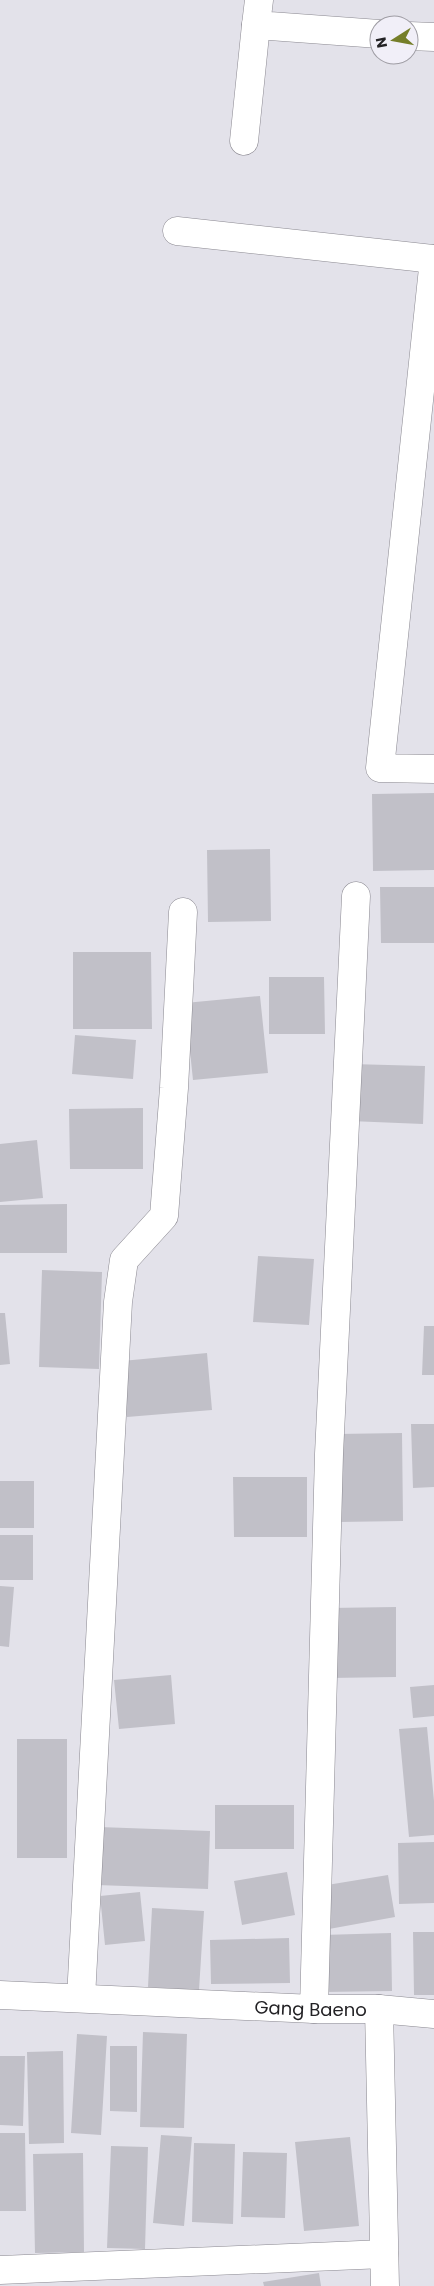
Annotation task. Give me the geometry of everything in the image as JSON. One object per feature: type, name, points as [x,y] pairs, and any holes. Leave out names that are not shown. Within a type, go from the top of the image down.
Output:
[{"type":"street","points":[[244,140],[258,13],[369,32]]},
{"type":"street","points":[[419,36],[434,37]]},
{"type":"street","points":[[177,231],[434,259],[380,768],[434,769]]},
{"type":"street","points":[[314,2010],[329,1454],[356,896]]},
{"type":"street","points":[[81,1998],[118,1302],[124,1260],[164,1216],[174,1088],[183,912]]},
{"type":"street","name":"Gang Baeno","points":[[0,1995],[314,2010],[379,2010],[385,2286]]},
{"type":"street","points":[[379,2010],[434,2014]]},
{"type":"street","points":[[0,2270],[384,2254]]},
{"type":"building","points":[[434,793],[434,870],[373,871],[372,794]]},
{"type":"building","points":[[270,849],[271,921],[208,922],[207,850]]},
{"type":"building","points":[[380,887],[434,887],[434,943],[381,943]]},
{"type":"building","points":[[73,952],[151,952],[152,1029],[73,1029]]},
{"type":"building","points":[[269,977],[324,977],[325,1034],[269,1034]]},
{"type":"building","points":[[260,996],[268,1073],[193,1080],[185,1003]]},
{"type":"building","points":[[75,1035],[136,1040],[133,1079],[72,1074]]},
{"type":"building","points":[[351,1064],[425,1066],[423,1124],[350,1121]]},
{"type":"building","points":[[143,1108],[143,1169],[70,1169],[69,1109]]},
{"type":"building","points":[[37,1140],[43,1198],[0,1202],[0,1144]]},
{"type":"building","points":[[67,1204],[67,1253],[0,1253],[0,1205]]},
{"type":"building","points":[[258,1256],[314,1259],[309,1325],[253,1322]]},
{"type":"building","points":[[42,1270],[102,1272],[99,1369],[39,1367]]},
{"type":"building","points":[[0,1313],[5,1313],[10,1364],[0,1365]]},
{"type":"building","points":[[424,1326],[434,1326],[434,1375],[422,1375]]},
{"type":"building","points":[[207,1353],[212,1410],[127,1417],[122,1361]]},
{"type":"building","points":[[411,1424],[434,1424],[434,1487],[413,1488]]},
{"type":"building","points":[[402,1433],[403,1521],[339,1522],[337,1434]]},
{"type":"building","points":[[233,1477],[307,1477],[307,1537],[234,1537]]},
{"type":"building","points":[[0,1481],[34,1481],[34,1528],[0,1528]]},
{"type":"building","points":[[0,1535],[33,1535],[33,1580],[0,1580]]},
{"type":"building","points":[[0,1586],[14,1587],[9,1647],[0,1646]]},
{"type":"building","points":[[396,1607],[396,1677],[329,1678],[329,1608]]},
{"type":"building","points":[[171,1675],[175,1724],[119,1729],[114,1680]]},
{"type":"building","points":[[434,1685],[434,1716],[413,1718],[410,1687]]},
{"type":"building","points":[[427,1727],[434,1801],[434,1835],[409,1837],[399,1729]]},
{"type":"building","points":[[17,1739],[67,1739],[67,1858],[17,1858]]},
{"type":"building","points":[[215,1805],[294,1805],[294,1849],[215,1849]]},
{"type":"building","points":[[99,1827],[210,1831],[208,1889],[97,1885]]},
{"type":"building","points":[[434,1842],[434,1903],[399,1904],[398,1843]]},
{"type":"building","points":[[287,1872],[295,1915],[242,1925],[234,1881]]},
{"type":"building","points":[[388,1875],[395,1917],[329,1929],[321,1886]]},
{"type":"building","points":[[140,1892],[145,1941],[105,1945],[100,1896]]},
{"type":"building","points":[[152,1908],[204,1911],[199,1990],[148,1987]]},
{"type":"building","points":[[413,1932],[434,1932],[434,1995],[414,1995]]},
{"type":"building","points":[[391,1933],[392,1991],[323,1992],[322,1935]]},
{"type":"building","points":[[289,1938],[290,1983],[211,1984],[210,1940]]},
{"type":"building","points":[[143,2032],[187,2034],[184,2128],[140,2127]]},
{"type":"building","points":[[77,2034],[107,2036],[101,2135],[71,2133]]},
{"type":"building","points":[[110,2046],[137,2046],[137,2112],[110,2111]]},
{"type":"building","points":[[63,2051],[64,2143],[29,2144],[27,2052]]},
{"type":"building","points":[[0,2056],[25,2056],[23,2126],[0,2125]]},
{"type":"building","points":[[0,2133],[25,2133],[26,2211],[0,2211]]},
{"type":"building","points":[[161,2135],[192,2137],[184,2226],[153,2223]]},
{"type":"building","points":[[350,2137],[359,2226],[304,2231],[295,2142]]},
{"type":"building","points":[[194,2143],[235,2144],[233,2224],[192,2222]]},
{"type":"building","points":[[111,2146],[148,2147],[145,2249],[107,2248]]},
{"type":"building","points":[[243,2152],[287,2153],[285,2218],[241,2217]]},
{"type":"building","points":[[83,2153],[84,2252],[35,2253],[33,2154]]},
{"type":"building","points":[[319,2273],[321,2286],[264,2286],[263,2282]]}]
